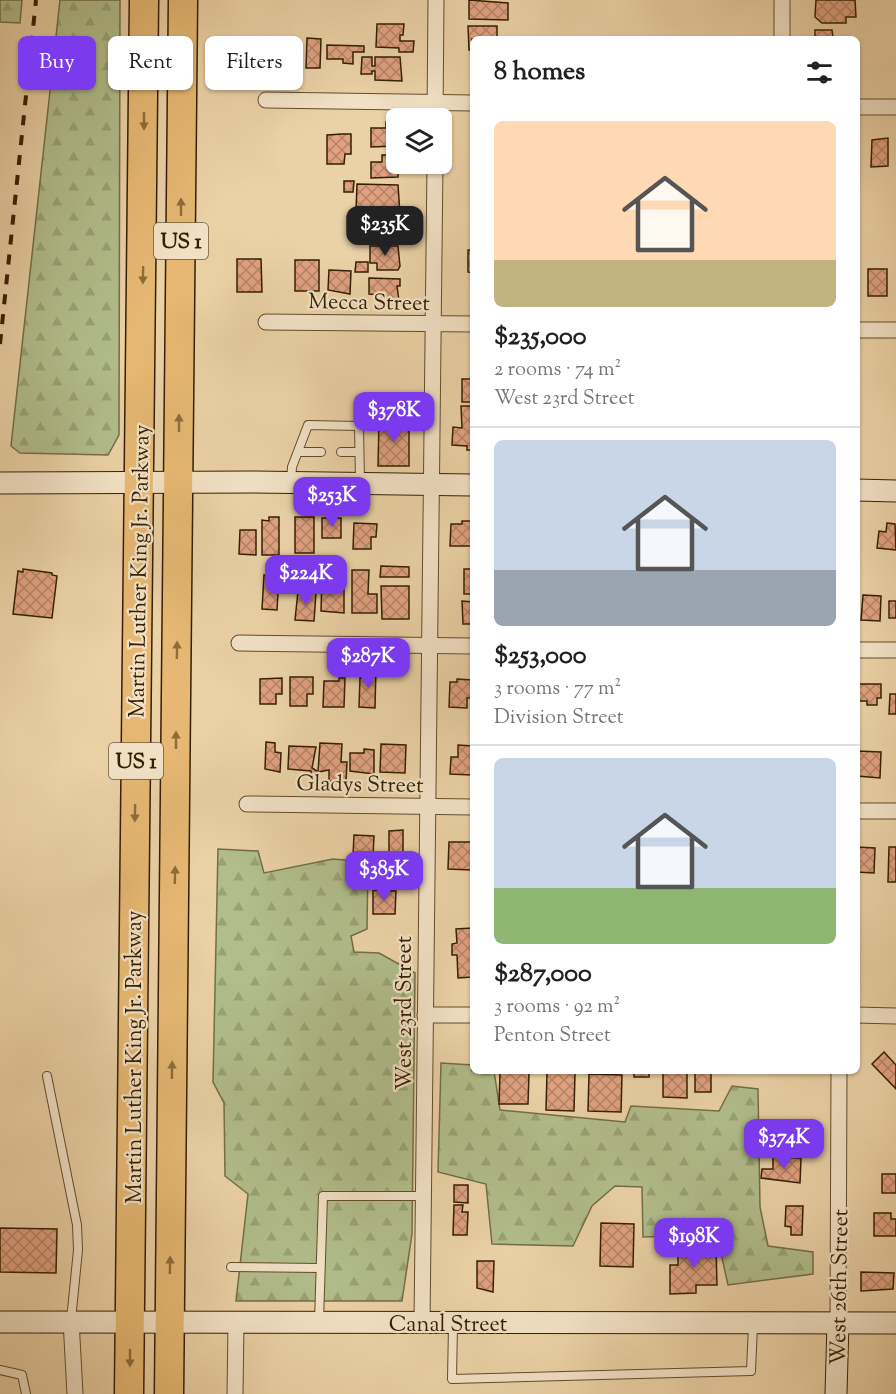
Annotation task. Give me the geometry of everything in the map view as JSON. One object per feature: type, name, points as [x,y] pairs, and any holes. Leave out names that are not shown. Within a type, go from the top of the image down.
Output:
[{"type":"highway","name":"Martin Luther King Jr. Parkway","points":[[129,1394],[138,481],[144,196],[144,0]]},
{"type":"highway","name":"Martin Luther King Jr. Parkway","points":[[169,1394],[183,0]]},
{"type":"street","points":[[435,108],[436,0]]},
{"type":"street","points":[[782,0],[782,36]]},
{"type":"street","points":[[266,100],[470,103]]},
{"type":"street","points":[[860,107],[896,107]]},
{"type":"street","name":"West 23rd Street","points":[[422,1324],[435,174]]},
{"type":"street","name":"Mecca Street","points":[[266,322],[470,324]]},
{"type":"street","points":[[860,330],[896,330]]},
{"type":"street","points":[[0,483],[138,481],[470,485]]},
{"type":"street","points":[[860,490],[896,491]]},
{"type":"street","points":[[239,644],[470,646]]},
{"type":"street","points":[[860,650],[896,650]]},
{"type":"street","name":"Gladys Street","points":[[247,804],[470,807]]},
{"type":"street","points":[[860,811],[896,811]]},
{"type":"street","points":[[425,1015],[470,1015]]},
{"type":"street","points":[[860,1016],[896,1016]]},
{"type":"street","name":"West 26th Street","points":[[836,1394],[839,1074]]},
{"type":"street","points":[[71,1320],[75,1394]]},
{"type":"street","name":"Canal Street","points":[[0,1322],[71,1320],[169,1324],[896,1323]]},
{"type":"street","points":[[235,1394],[236,1323]]},
{"type":"lane","points":[[291,482],[292,467],[308,425],[359,426],[360,485]]},
{"type":"lane","points":[[298,452],[321,452]]},
{"type":"lane","points":[[341,452],[359,452]]},
{"type":"lane","points":[[47,1076],[77,1225],[78,1250],[71,1320]]},
{"type":"lane","points":[[319,1323],[323,1196],[424,1196]]},
{"type":"lane","points":[[231,1267],[321,1268]]},
{"type":"lane","points":[[453,1323],[452,1379],[751,1371],[753,1323]]},
{"type":"lane","points":[[0,1370],[22,1375],[26,1394]]},
{"type":"green space","points":[[0,0],[22,0],[20,23],[0,22]]},
{"type":"green space","points":[[60,0],[120,0],[120,36],[108,36],[108,90],[120,90],[119,435],[108,455],[20,453],[11,446],[50,90],[96,90],[96,36],[56,36]]},
{"type":"green space","points":[[218,849],[258,851],[264,873],[333,859],[368,862],[367,929],[351,936],[354,952],[379,953],[415,973],[412,1234],[402,1301],[236,1301],[248,1194],[225,1176],[224,1103],[213,1082]]},
{"type":"green space","points":[[441,1063],[470,1065],[470,1074],[494,1074],[500,1110],[625,1122],[631,1106],[719,1111],[732,1086],[758,1089],[760,1207],[768,1246],[813,1252],[813,1274],[728,1285],[717,1235],[643,1237],[642,1187],[615,1186],[592,1206],[573,1246],[492,1244],[486,1184],[438,1172]]},
{"type":"building","points":[[469,0],[508,3],[508,20],[469,19]]},
{"type":"building","points":[[816,0],[855,0],[856,17],[846,17],[846,23],[822,23],[815,17]]},
{"type":"building","points":[[377,24],[404,24],[400,41],[414,41],[413,52],[399,52],[399,48],[376,47]]},
{"type":"building","points":[[468,26],[497,26],[497,36],[470,36],[469,50]]},
{"type":"building","points":[[815,30],[832,30],[833,36],[815,36]]},
{"type":"building","points":[[307,38],[321,39],[320,68],[306,68]]},
{"type":"building","points":[[327,45],[364,46],[364,52],[353,52],[353,64],[343,63],[343,59],[327,59]]},
{"type":"building","points":[[362,57],[372,57],[372,66],[375,66],[375,57],[400,57],[402,81],[375,80],[375,71],[372,71],[372,74],[361,74]]},
{"type":"building","points":[[371,128],[386,128],[386,146],[371,147]]},
{"type":"building","points":[[351,134],[351,154],[345,154],[344,164],[327,164],[327,135]]},
{"type":"building","points":[[888,138],[888,166],[871,167],[872,140]]},
{"type":"building","points":[[382,155],[386,155],[386,174],[398,174],[398,177],[371,178],[371,162],[382,162]]},
{"type":"building","points":[[344,181],[354,181],[353,192],[344,192]]},
{"type":"building","points":[[357,184],[398,185],[400,214],[356,212]]},
{"type":"building","points":[[374,215],[400,216],[400,240],[384,239],[384,235],[373,234]]},
{"type":"building","points":[[370,246],[398,246],[400,266],[398,270],[377,270],[377,263],[370,263]]},
{"type":"building","points":[[468,250],[470,250],[470,272],[468,272]]},
{"type":"building","points":[[237,259],[261,259],[262,292],[237,292]]},
{"type":"building","points":[[295,260],[319,260],[319,291],[295,291]]},
{"type":"building","points":[[356,262],[368,262],[368,272],[355,272]]},
{"type":"building","points":[[868,269],[887,269],[887,296],[868,296]]},
{"type":"building","points":[[329,270],[351,271],[350,294],[328,290]]},
{"type":"building","points":[[369,278],[400,279],[400,286],[397,286],[399,301],[382,301],[382,295],[369,294]]},
{"type":"building","points":[[462,379],[470,379],[470,402],[462,402]]},
{"type":"building","points":[[461,406],[470,406],[470,450],[467,450],[467,446],[452,445],[453,427],[462,428]]},
{"type":"building","points":[[379,420],[409,421],[409,466],[378,466]]},
{"type":"building","points":[[269,517],[279,517],[279,555],[262,555],[262,520],[269,521]]},
{"type":"building","points":[[295,517],[314,517],[314,553],[295,553]]},
{"type":"building","points":[[322,518],[341,518],[341,538],[322,538]]},
{"type":"building","points":[[462,521],[470,521],[470,546],[450,546],[451,524],[462,524]]},
{"type":"building","points":[[354,523],[377,524],[376,537],[371,537],[371,549],[353,549]]},
{"type":"building","points":[[887,523],[895,524],[896,550],[877,548],[879,531],[886,532]]},
{"type":"building","points":[[240,530],[256,530],[256,555],[239,554]]},
{"type":"building","points":[[381,566],[409,567],[409,577],[380,577]]},
{"type":"building","points":[[23,569],[52,573],[57,576],[52,618],[13,614],[18,571],[23,572]]},
{"type":"building","points":[[464,569],[470,569],[470,594],[464,594]]},
{"type":"building","points":[[352,570],[369,570],[368,594],[377,594],[377,613],[352,613]]},
{"type":"building","points":[[264,575],[279,575],[277,610],[262,609]]},
{"type":"building","points":[[322,576],[344,576],[344,613],[321,611]]},
{"type":"building","points":[[381,586],[409,586],[409,619],[382,619]]},
{"type":"building","points":[[298,591],[316,593],[314,621],[295,620]]},
{"type":"building","points":[[863,595],[881,596],[880,621],[861,620]]},
{"type":"building","points":[[462,601],[470,602],[470,624],[463,624]]},
{"type":"building","points":[[889,601],[896,601],[896,618],[889,618]]},
{"type":"building","points":[[368,666],[376,666],[375,708],[359,707],[360,678],[367,678]]},
{"type":"building","points":[[290,677],[313,677],[313,694],[307,694],[307,706],[290,706]]},
{"type":"building","points":[[282,678],[282,694],[276,694],[276,704],[260,704],[260,679]]},
{"type":"building","points":[[339,678],[345,678],[344,707],[323,707],[324,681],[339,681]]},
{"type":"building","points":[[457,679],[470,680],[470,698],[467,698],[467,708],[449,707],[450,682],[457,682]]},
{"type":"building","points":[[860,684],[881,684],[881,698],[877,698],[877,705],[867,705],[867,701],[860,701]]},
{"type":"building","points":[[890,694],[896,694],[896,714],[889,714]]},
{"type":"building","points":[[266,742],[275,743],[275,752],[281,753],[280,772],[265,769]]},
{"type":"building","points":[[320,743],[342,744],[341,762],[347,762],[346,782],[329,781],[329,770],[318,772]]},
{"type":"building","points":[[381,744],[406,745],[405,773],[380,772]]},
{"type":"building","points":[[458,745],[470,746],[470,775],[450,774],[451,757],[458,757]]},
{"type":"building","points":[[289,746],[316,747],[312,768],[317,771],[317,784],[311,784],[311,771],[288,769]]},
{"type":"building","points":[[364,749],[374,750],[374,774],[350,771],[350,753],[364,753]]},
{"type":"building","points":[[860,751],[881,752],[880,778],[860,776]]},
{"type":"building","points":[[403,830],[403,858],[389,858],[389,831]]},
{"type":"building","points":[[354,835],[374,836],[373,856],[353,855]]},
{"type":"building","points":[[449,842],[470,842],[470,870],[448,869]]},
{"type":"building","points":[[860,847],[875,848],[874,873],[860,872]]},
{"type":"building","points":[[889,847],[896,847],[896,882],[888,882]]},
{"type":"building","points":[[387,861],[409,861],[408,879],[387,879]]},
{"type":"building","points":[[373,890],[396,891],[395,914],[373,914]]},
{"type":"building","points":[[470,928],[470,977],[458,978],[457,955],[452,955],[452,944],[457,943],[456,929]]},
{"type":"building","points":[[884,1052],[896,1065],[896,1089],[872,1064]]},
{"type":"building","points":[[500,1074],[529,1074],[528,1104],[499,1104]]},
{"type":"building","points":[[547,1074],[575,1074],[574,1111],[546,1110]]},
{"type":"building","points":[[589,1074],[622,1075],[621,1112],[588,1111]]},
{"type":"building","points":[[634,1074],[649,1074],[649,1077],[634,1077]]},
{"type":"building","points":[[663,1074],[687,1074],[687,1098],[663,1097]]},
{"type":"building","points":[[695,1074],[711,1074],[711,1092],[695,1092]]},
{"type":"building","points":[[773,1157],[801,1158],[800,1183],[761,1178],[762,1169],[773,1169]]},
{"type":"building","points":[[882,1174],[896,1174],[896,1193],[882,1193]]},
{"type":"building","points":[[454,1185],[468,1185],[468,1203],[454,1202]]},
{"type":"building","points":[[454,1205],[463,1205],[462,1212],[468,1212],[467,1235],[453,1235]]},
{"type":"building","points":[[786,1206],[803,1206],[802,1235],[791,1235],[791,1227],[785,1226]]},
{"type":"building","points":[[874,1213],[891,1213],[891,1219],[896,1219],[896,1236],[874,1236]]},
{"type":"building","points":[[601,1223],[634,1224],[633,1267],[600,1266]]},
{"type":"building","points":[[0,1228],[57,1229],[56,1273],[0,1272]]},
{"type":"building","points":[[678,1246],[716,1246],[717,1285],[696,1285],[696,1293],[670,1294],[670,1265],[678,1265]]},
{"type":"building","points":[[477,1261],[494,1261],[493,1292],[477,1288]]},
{"type":"building","points":[[861,1272],[894,1273],[893,1289],[861,1291]]},
{"type":"railway","points":[[0,344],[36,0]]}]
